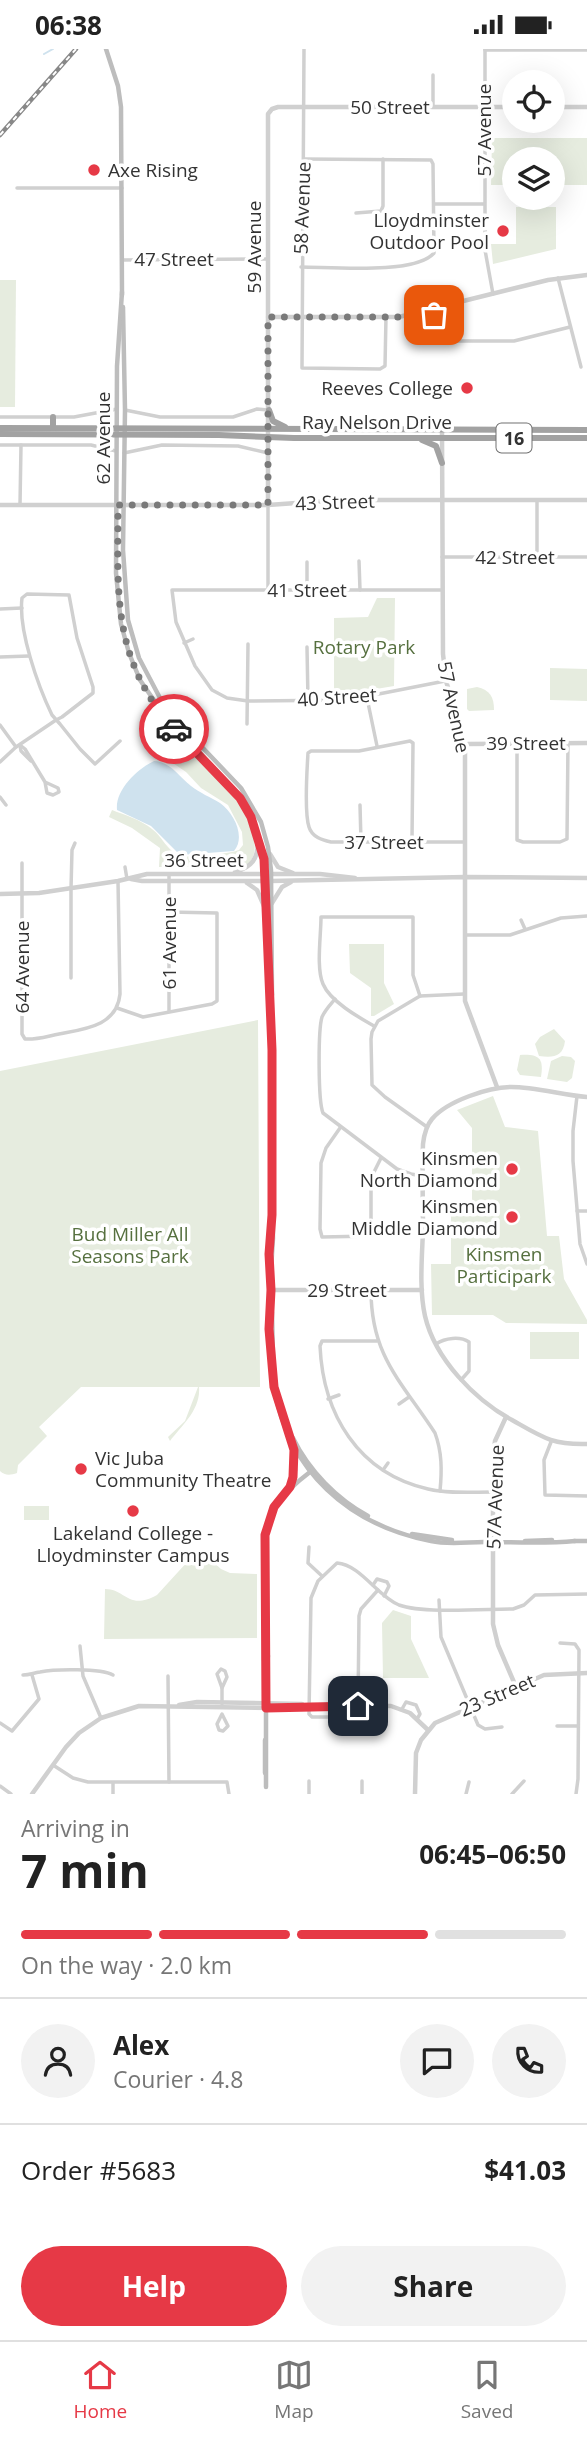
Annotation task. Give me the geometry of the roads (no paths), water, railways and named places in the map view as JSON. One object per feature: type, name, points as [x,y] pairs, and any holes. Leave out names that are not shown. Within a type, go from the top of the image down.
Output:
[{"type":"highway","points":[[269,411],[276,423],[290,429]]},
{"type":"highway","points":[[53,417],[53,428]]},
{"type":"highway","name":"Ray Nelson Drive","points":[[0,428],[121,431]]},
{"type":"highway","name":"Ray Nelson Drive","points":[[0,434],[121,431],[269,432],[290,429],[587,438]]},
{"type":"highway","name":"Ray Nelson Drive","points":[[269,432],[294,438],[417,438],[442,433],[587,430]]},
{"type":"highway","points":[[417,438],[436,446],[442,463]]},
{"type":"main road","name":"62 Avenue","points":[[106,49],[120,95],[125,410],[117,451],[118,603],[123,632],[145,688],[163,715],[240,798],[251,817],[268,878]]},
{"type":"main road","name":"62 Avenue","points":[[122,292],[117,409],[124,453],[125,605],[131,633],[155,691],[171,714],[233,778],[249,799],[261,822],[270,854],[268,878]]},
{"type":"main road","points":[[268,878],[271,904],[271,1320],[274,1387],[295,1460],[290,1487]]},
{"type":"main road","points":[[268,878],[265,906],[271,999]]},
{"type":"main road","points":[[271,1320],[278,1397],[295,1443],[311,1471],[341,1498],[378,1521],[414,1534],[460,1542]]},
{"type":"main road","points":[[288,1433],[295,1451],[337,1500],[356,1513],[410,1536],[445,1543],[587,1541]]},
{"type":"main road","points":[[267,1794],[264,1763],[268,1651],[264,1643],[265,1535],[274,1507],[290,1487],[311,1471]]},
{"type":"street","name":"58 Avenue","points":[[303,49],[302,368],[380,369],[385,366],[386,317]]},
{"type":"street","points":[[485,50],[587,50]]},
{"type":"street","name":"57 Avenue","points":[[485,50],[485,250],[493,294]]},
{"type":"street","points":[[433,75],[433,107]]},
{"type":"street","name":"50 Street","points":[[268,114],[278,107],[502,107]]},
{"type":"street","points":[[565,107],[587,107]]},
{"type":"street","name":"59 Avenue","points":[[268,114],[268,590]]},
{"type":"street","points":[[301,267],[397,268],[429,259],[434,253],[433,165],[430,160],[304,159]]},
{"type":"street","points":[[356,213],[376,213],[383,206],[383,159]]},
{"type":"street","points":[[17,188],[122,188]]},
{"type":"street","points":[[434,204],[484,204]]},
{"type":"street","name":"47 Street","points":[[122,260],[268,259]]},
{"type":"street","points":[[268,317],[408,316],[558,278],[587,275]]},
{"type":"street","points":[[558,278],[580,367]]},
{"type":"street","points":[[433,310],[440,339],[446,341],[514,341],[570,327]]},
{"type":"street","points":[[0,417],[84,417],[117,409]]},
{"type":"street","points":[[125,410],[160,417],[233,417],[257,409],[269,411]]},
{"type":"street","name":"57 Avenue","points":[[442,433],[443,654],[446,681],[465,744],[465,994],[466,1005],[497,1087]]},
{"type":"street","points":[[0,445],[91,445],[117,451]]},
{"type":"street","points":[[20,445],[20,505]]},
{"type":"street","points":[[124,453],[162,445],[234,446],[268,453]]},
{"type":"street","name":"43 Street","points":[[0,505],[268,505],[324,500],[587,500]]},
{"type":"street","points":[[537,500],[537,557]]},
{"type":"street","name":"42 Street","points":[[442,557],[587,557]]},
{"type":"street","points":[[359,561],[359,590]]},
{"type":"street","points":[[307,562],[307,590]]},
{"type":"street","name":"41 Street","points":[[184,643],[176,622],[172,590],[442,590]]},
{"type":"street","points":[[0,762],[19,746],[56,720],[90,696],[93,693],[76,638],[71,598],[63,594],[27,594],[22,598],[22,608],[30,656],[45,701],[56,720],[95,764],[120,740]]},
{"type":"street","points":[[0,609],[22,608]]},
{"type":"street","points":[[184,643],[193,639]]},
{"type":"street","name":"40 Street","points":[[184,643],[203,679],[212,690],[227,698],[248,701],[367,698],[446,681]]},
{"type":"street","points":[[247,725],[248,644]]},
{"type":"street","points":[[307,647],[308,701]]},
{"type":"street","points":[[0,657],[30,656]]},
{"type":"street","points":[[367,698],[377,747],[410,741],[413,743],[412,841]]},
{"type":"street","points":[[0,725],[19,746],[25,748],[45,782]]},
{"type":"street","points":[[517,743],[517,840],[560,842],[567,839],[568,743]]},
{"type":"street","name":"39 Street","points":[[465,744],[587,743]]},
{"type":"street","name":"37 Street","points":[[377,747],[359,751],[308,753],[309,827],[314,835],[324,841],[464,842]]},
{"type":"street","points":[[0,797],[6,805]]},
{"type":"street","points":[[360,805],[361,842]]},
{"type":"street","points":[[224,874],[248,868],[253,863],[258,853],[258,839]]},
{"type":"street","points":[[71,978],[72,850],[75,843]]},
{"type":"street","points":[[270,854],[278,867],[301,875]]},
{"type":"street","name":"64 Avenue","points":[[22,863],[22,1034],[25,1039],[96,1026],[107,1020],[117,1008]]},
{"type":"street","points":[[125,867],[128,879]]},
{"type":"street","name":"36 Street","points":[[0,894],[71,889],[147,874],[224,874],[295,881],[465,877],[587,878]]},
{"type":"street","name":"61 Avenue","points":[[169,874],[169,1011]]},
{"type":"street","name":"36 Street","points":[[128,879],[236,881],[301,875],[362,879]]},
{"type":"street","points":[[118,881],[120,994],[117,1008],[140,1017],[217,1001],[217,913],[169,912]]},
{"type":"street","points":[[236,881],[254,886],[265,906]]},
{"type":"street","points":[[271,904],[282,887],[295,881]]},
{"type":"street","points":[[466,936],[510,935],[572,916],[587,916]]},
{"type":"street","points":[[374,1026],[335,999],[327,990],[321,977],[321,917],[413,917],[414,975],[420,996]]},
{"type":"street","points":[[521,920],[525,929]]},
{"type":"street","points":[[465,994],[420,996],[374,1026],[371,1039],[371,1079],[375,1090],[427,1127],[445,1107],[497,1087],[517,1087],[587,1097]]},
{"type":"street","points":[[335,999],[320,1025],[320,1100],[323,1113],[381,1158],[405,1172],[422,1175]]},
{"type":"street","points":[[577,1096],[572,1140],[580,1244],[587,1263]]},
{"type":"street","name":"57A Avenue","points":[[427,1127],[423,1144],[422,1175],[424,1313],[436,1343],[461,1380],[477,1398],[506,1417],[494,1449],[492,1609],[494,1634],[516,1687]]},
{"type":"street","points":[[340,1128],[326,1148],[321,1163],[320,1235],[328,1238],[370,1236],[371,1178],[381,1158]]},
{"type":"street","points":[[577,1211],[587,1211]]},
{"type":"street","name":"29 Street","points":[[270,1290],[422,1290]]},
{"type":"street","points":[[371,1290],[371,1309],[377,1341],[387,1364],[435,1433],[439,1444],[440,1491]]},
{"type":"street","points":[[436,1343],[446,1339],[463,1339],[469,1342],[469,1371],[461,1380]]},
{"type":"street","points":[[377,1341],[322,1341],[320,1346],[328,1399],[336,1419],[355,1446],[396,1478],[440,1491],[492,1492]]},
{"type":"street","points":[[328,1399],[339,1395]]},
{"type":"street","points":[[399,1404],[409,1397]]},
{"type":"street","points":[[506,1417],[551,1442],[587,1444]]},
{"type":"street","points":[[551,1442],[544,1460],[545,1495],[587,1496]]},
{"type":"street","points":[[383,1470],[388,1463]]},
{"type":"street","points":[[309,1547],[308,1563],[322,1576]]},
{"type":"street","points":[[372,1706],[369,1717],[313,1717],[309,1714],[309,1609],[315,1587],[322,1576],[339,1563],[352,1569],[384,1596],[406,1607],[519,1608],[535,1595],[587,1594]]},
{"type":"street","points":[[372,1585],[377,1579],[387,1582],[389,1586],[384,1596]]},
{"type":"street","points":[[358,1706],[359,1616],[361,1609],[378,1590]]},
{"type":"street","points":[[439,1600],[440,1637],[470,1707],[481,1728],[502,1727]]},
{"type":"street","points":[[560,1643],[572,1643],[578,1648],[579,1779],[576,1794]]},
{"type":"street","points":[[80,1646],[82,1671],[102,1718]]},
{"type":"street","points":[[222,1688],[217,1674],[221,1669],[227,1674],[222,1688],[222,1708]]},
{"type":"street","points":[[23,1675],[82,1671],[108,1672],[113,1675]]},
{"type":"street","name":"23 Street","points":[[428,1730],[440,1720],[548,1674],[587,1673]]},
{"type":"street","points":[[0,1724],[12,1731],[39,1699],[32,1675]]},
{"type":"street","points":[[169,1676],[169,1782]]},
{"type":"street","points":[[32,1794],[79,1733],[102,1718],[139,1706],[178,1705],[187,1702],[222,1708],[309,1705],[391,1706],[402,1709],[428,1730],[416,1753],[415,1794]]},
{"type":"street","points":[[402,1709],[406,1702],[416,1705],[420,1714],[416,1719]]},
{"type":"street","points":[[557,1726],[578,1726]]},
{"type":"street","points":[[53,1765],[82,1781],[227,1783],[229,1794]]},
{"type":"street","points":[[309,1781],[309,1794]]},
{"type":"street","points":[[362,1781],[362,1794]]},
{"type":"street","points":[[512,1794],[524,1781]]},
{"type":"street","points":[[466,1794],[469,1782]]},
{"type":"street","points":[[113,1783],[113,1794]]},
{"type":"street","points":[[0,1786],[11,1794]]},
{"type":"water","points":[[154,761],[170,767],[191,786],[225,807],[239,832],[234,851],[180,855],[151,826],[117,810],[117,802],[128,781]]},
{"type":"waterway","points":[[44,54],[53,49]]},
{"type":"railway","points":[[0,135],[76,49]]},
{"type":"place","name":"Axe Rising","points":[[94,170]]},
{"type":"place","name":"Lloydminster Outdoor Pool","points":[[503,231]]},
{"type":"place","name":"Reeves College","points":[[467,388]]},
{"type":"place","name":"Kinsmen North Diamond","points":[[512,1169]]},
{"type":"place","name":"Kinsmen Middle Diamond","points":[[512,1217]]},
{"type":"place","name":"Vic Juba Community Theatre","points":[[81,1469]]},
{"type":"place","name":"Lakeland College - Lloydminster Campus","points":[[133,1511]]},
{"type":"park label","name":"Rotary Park","points":[[364,647]]},
{"type":"park label","name":"Bud Miller All Seasons Park","points":[[130,1245]]},
{"type":"park label","name":"Kinsmen Participark","points":[[504,1265]]}]
